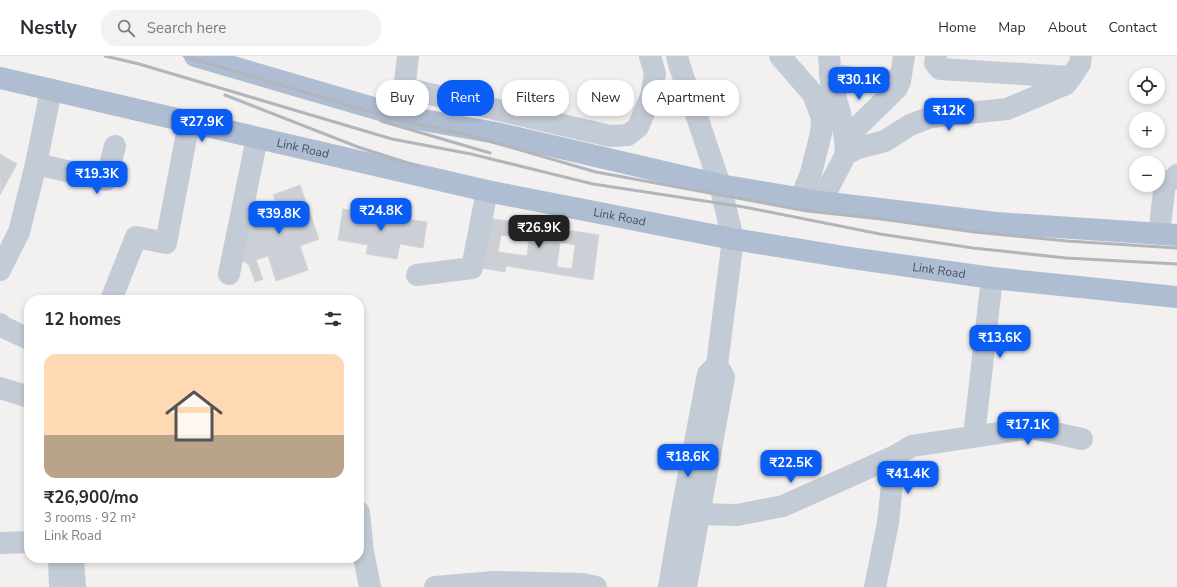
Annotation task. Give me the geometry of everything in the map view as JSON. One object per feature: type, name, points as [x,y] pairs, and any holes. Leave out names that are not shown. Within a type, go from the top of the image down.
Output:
[{"type":"main road","points":[[195,56],[376,109]]},
{"type":"main road","name":"Link Road","points":[[0,78],[487,191],[732,239],[992,278],[1177,297]]},
{"type":"main road","points":[[401,116],[496,133],[720,185],[811,200],[996,223],[1168,234]]},
{"type":"street","points":[[405,80],[408,56]]},
{"type":"street","points":[[429,94],[610,136],[628,135],[638,127],[652,96],[655,74],[650,56]]},
{"type":"street","points":[[669,587],[690,512],[724,377],[716,365],[732,239],[720,185],[677,56]]},
{"type":"street","points":[[780,56],[813,94],[822,118],[821,133],[811,173],[811,200]]},
{"type":"street","points":[[811,200],[846,146],[897,88],[900,81],[904,56]]},
{"type":"street","points":[[936,56],[935,63],[940,68],[1071,77]]},
{"type":"street","points":[[846,146],[858,148],[885,141],[910,125],[931,117],[1007,109],[1066,84],[1080,64],[1081,56]]},
{"type":"street","points":[[846,146],[840,113],[830,81],[830,66],[880,81],[900,81]]},
{"type":"street","points":[[0,270],[19,232],[36,164],[51,90]]},
{"type":"street","points":[[113,295],[136,237],[166,243],[189,122]]},
{"type":"street","points":[[229,274],[257,138]]},
{"type":"street","points":[[36,164],[106,180],[115,146]]},
{"type":"street","points":[[1168,234],[1165,183],[1177,175]]},
{"type":"street","points":[[417,275],[472,268],[487,191]]},
{"type":"street","points":[[974,436],[992,278]]},
{"type":"street","points":[[0,324],[1,326],[24,337]]},
{"type":"street","points":[[0,388],[24,395]]},
{"type":"street","points":[[690,512],[737,515],[783,506],[895,456],[912,446],[1032,428],[1082,439]]},
{"type":"street","points":[[875,587],[888,523],[895,456]]},
{"type":"street","points":[[686,587],[690,512]]},
{"type":"street","points":[[0,543],[24,542]]},
{"type":"street","points":[[364,557],[370,587]]},
{"type":"street","points":[[59,563],[60,587]]},
{"type":"street","points":[[73,563],[75,587]]},
{"type":"street","points":[[435,587],[494,582],[584,584],[596,587]]},
{"type":"building","points":[[0,154],[17,164],[0,195]]},
{"type":"building","points":[[300,185],[319,239],[300,246],[308,270],[276,281],[268,256],[256,260],[263,279],[255,282],[249,265],[242,260],[242,217],[276,202],[273,195]]},
{"type":"building","points":[[343,209],[427,222],[423,248],[400,244],[397,259],[366,254],[368,245],[338,240]]},
{"type":"building","points":[[488,218],[599,235],[593,280],[506,266],[505,272],[481,268]],"holes":[[[501,235],[529,239],[527,256],[498,252]],[[560,242],[575,245],[572,269],[557,267]]]},
{"type":"railway","points":[[105,56],[139,64],[392,139],[471,154],[593,184],[744,207],[880,234],[973,248],[1066,258],[1177,264]]},
{"type":"railway","points":[[184,56],[401,121],[468,135],[596,172],[807,211],[882,219],[974,232],[1067,241],[1177,248]]},
{"type":"railway","points":[[225,95],[358,147],[417,166]]},
{"type":"railway","points":[[381,121],[490,153]]}]
